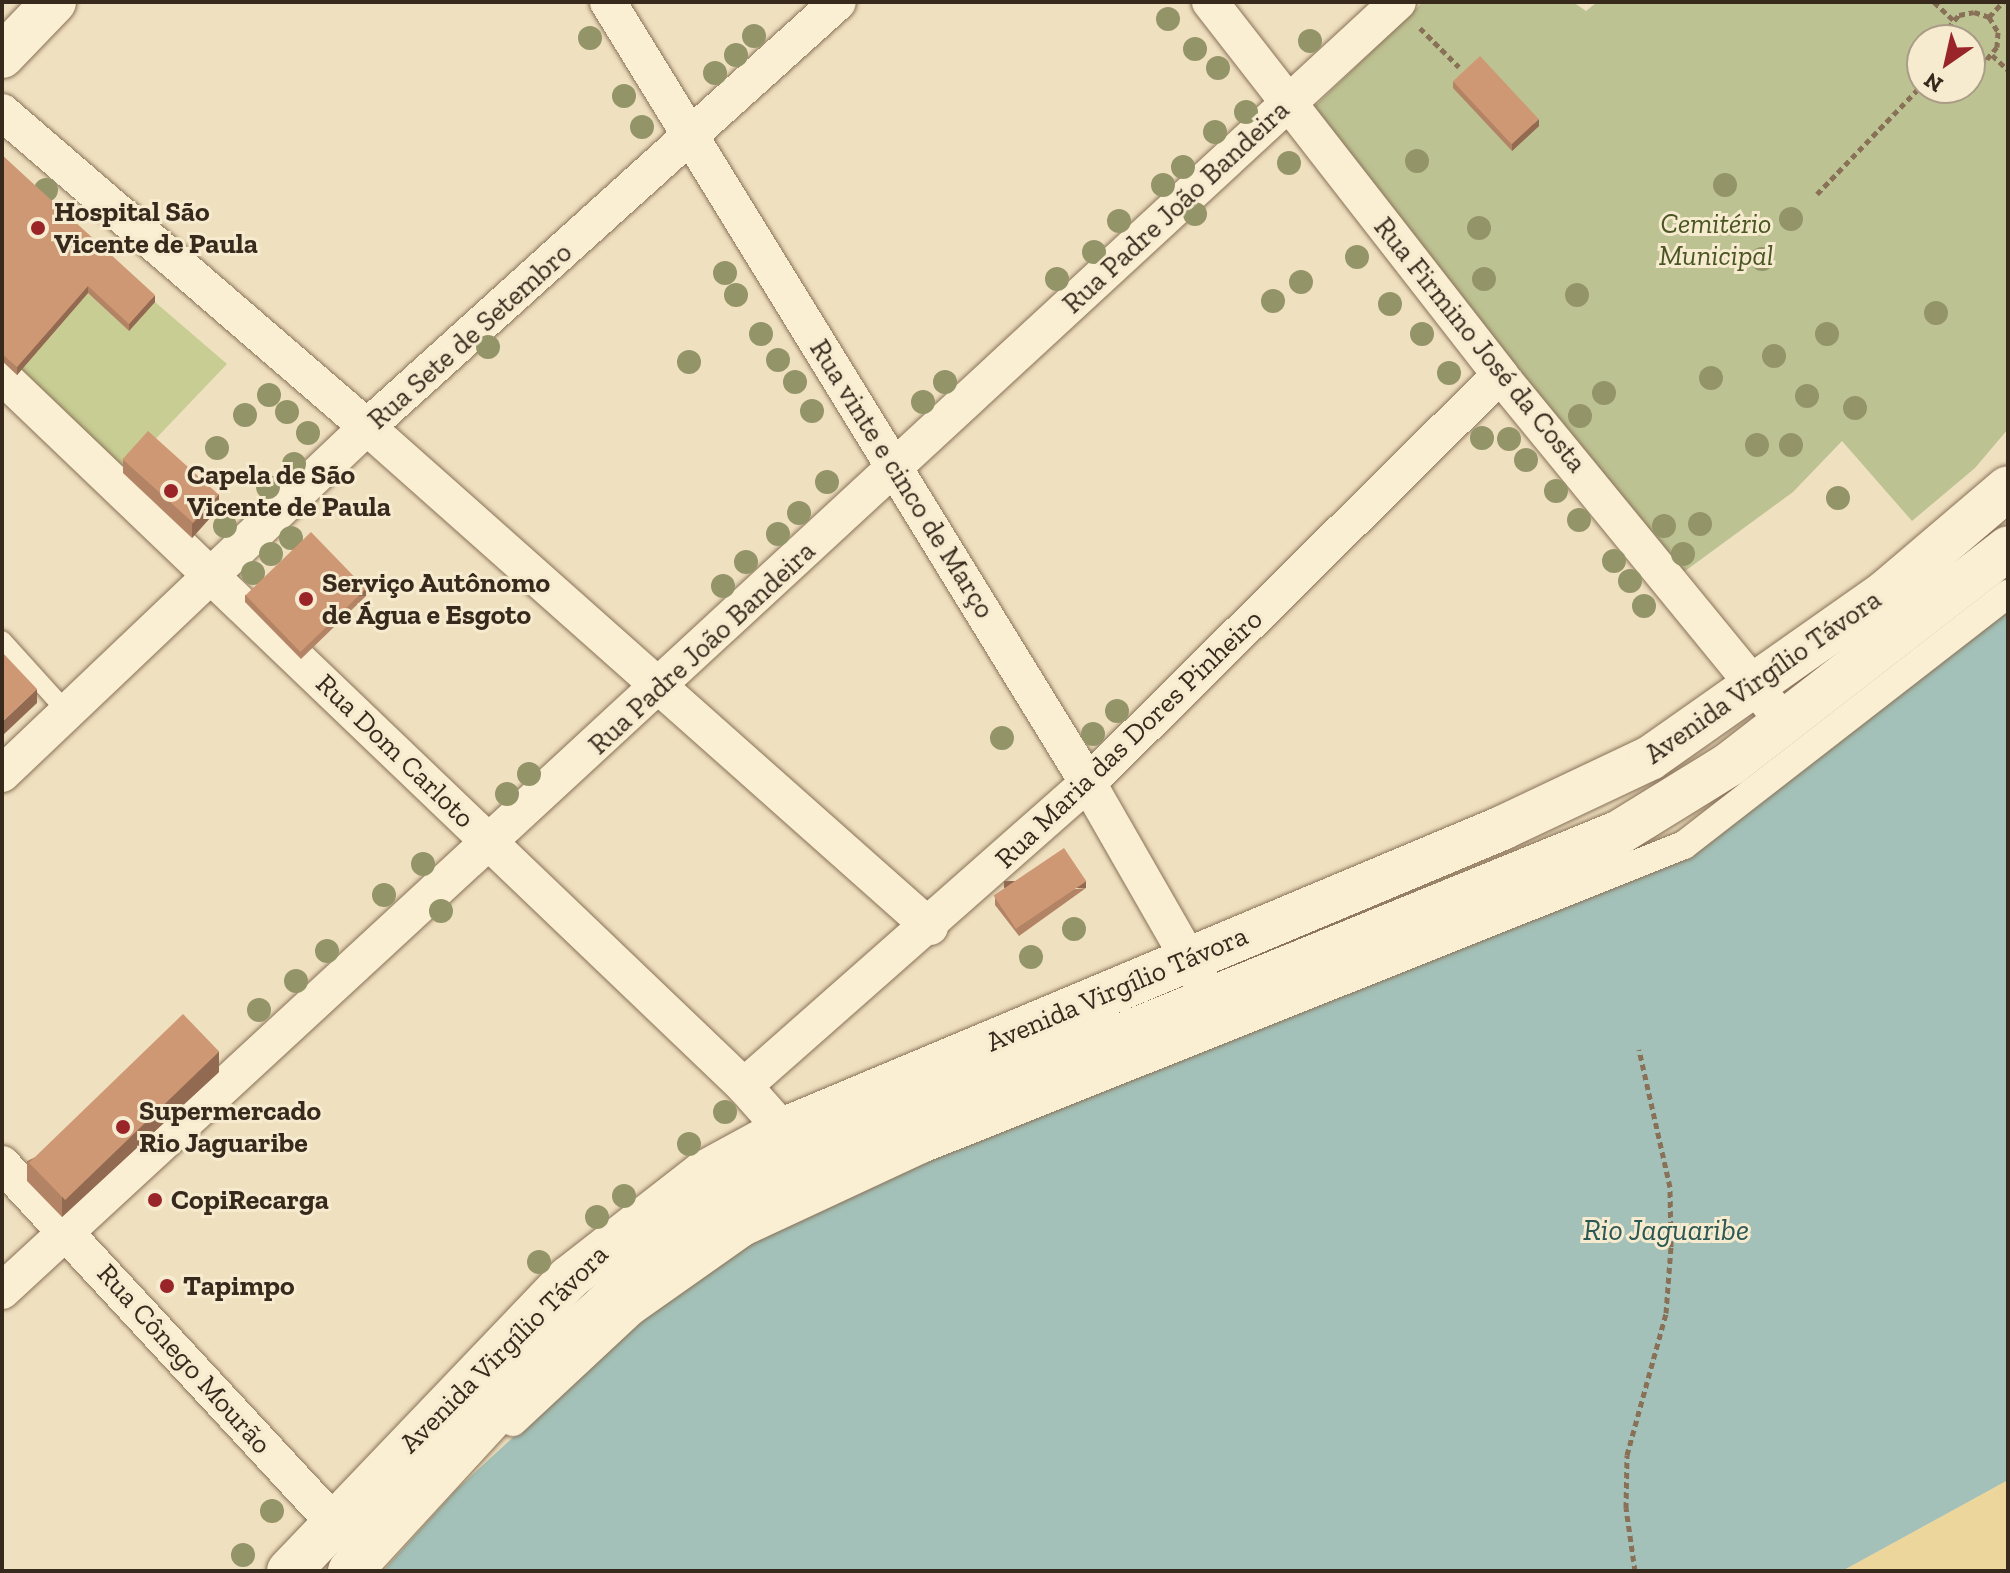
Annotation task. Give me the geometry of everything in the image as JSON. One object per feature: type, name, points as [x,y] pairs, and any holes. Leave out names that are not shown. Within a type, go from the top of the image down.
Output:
[{"type":"street","points":[[2,56],[54,2]]},
{"type":"street","name":"Rua vinte e cinco de Março","points":[[608,2],[1088,783],[1200,977]]},
{"type":"street","name":"Rua Sete de Setembro","points":[[2,774],[214,576],[367,427],[692,138],[838,2]]},
{"type":"street","name":"Rua Firmino José da Costa","points":[[1210,2],[1500,375],[1757,683],[1785,723]]},
{"type":"street","name":"Rua Padre João Bandeira","points":[[2,1291],[659,690],[1288,103],[1403,9]]},
{"type":"street","points":[[2,112],[367,427],[659,690],[930,927]]},
{"type":"street","name":"Rua Maria das Dores Pinheiro","points":[[744,1086],[930,927],[1088,783],[1500,375]]},
{"type":"street","name":"Rua Dom Carloto","points":[[2,376],[744,1086],[797,1146]]},
{"type":"street","name":"Avenida Virgílio Távora","points":[[289,1571],[569,1278],[704,1173],[797,1146],[1200,977],[1590,788],[1706,723],[1886,592],[2008,488]]},
{"type":"street","name":"Avenida Virgílio Távora","points":[[1200,977],[1620,832],[1680,798],[1785,723],[2008,548]]},
{"type":"street","points":[[361,1566],[632,1311],[744,1232],[922,1149],[1684,845],[2008,594]]},
{"type":"street","name":"Avenida Virgílio Távora","points":[[361,1566],[534,1371],[658,1257],[727,1206],[797,1146]]},
{"type":"street","name":"Rua Cônego Mourão","points":[[2,1164],[334,1524],[361,1566]]},
{"type":"lane","points":[[2,640],[68,713]]},
{"type":"path","points":[[1934,2],[1953,20]]},
{"type":"path","points":[[1989,17],[2003,2]]},
{"type":"path","points":[[1403,9],[1459,67]]},
{"type":"path","points":[[1952,24],[1967,12],[1989,17]]},
{"type":"path","points":[[1986,57],[1992,55],[1999,40],[1989,17]]},
{"type":"path","points":[[1992,55],[2008,70]]},
{"type":"path","points":[[1817,194],[1906,102]]},
{"type":"path","points":[[1635,1571],[1626,1508],[1627,1455],[1666,1313],[1671,1247],[1670,1187],[1639,1049]]},
{"type":"green space","name":"Cemitério Municipal","points":[[1423,2],[1573,2],[1586,11],[1597,2],[2008,2],[2008,429],[1975,468],[1912,521],[1842,441],[1793,492],[1681,574],[1311,110]]},
{"type":"green space","points":[[88,293],[129,331],[155,302],[227,364],[123,473],[17,375]]},
{"type":"sand","points":[[2008,1480],[2008,1571],[1842,1571]]},
{"type":"water","name":"Rio Jaguaribe","points":[[2008,608],[2008,1480],[1842,1571],[383,1571],[456,1490],[640,1320],[751,1240],[929,1157],[1691,854]]},
{"type":"building","points":[[1480,56],[1539,119],[1512,144],[1453,81]]},
{"type":"building","name":"Hospital São Vicente de Paula","points":[[2,155],[155,295],[129,324],[88,286],[17,367],[2,354]]},
{"type":"building","name":"Capela de São Vicente de Paula","points":[[148,431],[219,495],[193,523],[123,459]]},
{"type":"building","name":"Serviço Autônomo de Água e Esgoto","points":[[311,532],[366,589],[300,652],[246,595]]},
{"type":"building","points":[[2,652],[37,689],[2,722]]},
{"type":"building","points":[[1064,848],[1086,881],[1016,929],[994,896]]},
{"type":"building","name":"Supermercado Rio Jaguaribe","points":[[183,1014],[219,1051],[65,1200],[29,1163]]},
{"type":"place","name":"Hospital São Vicente de Paula","points":[[38,228]]},
{"type":"place","name":"Capela de São Vicente de Paula","points":[[171,491]]},
{"type":"place","name":"Serviço Autônomo de Água e Esgoto","points":[[306,599]]},
{"type":"place","name":"Supermercado Rio Jaguaribe","points":[[123,1127]]},
{"type":"place","name":"CopiRecarga","points":[[155,1200]]},
{"type":"place","name":"Tapimpo","points":[[167,1286]]}]
